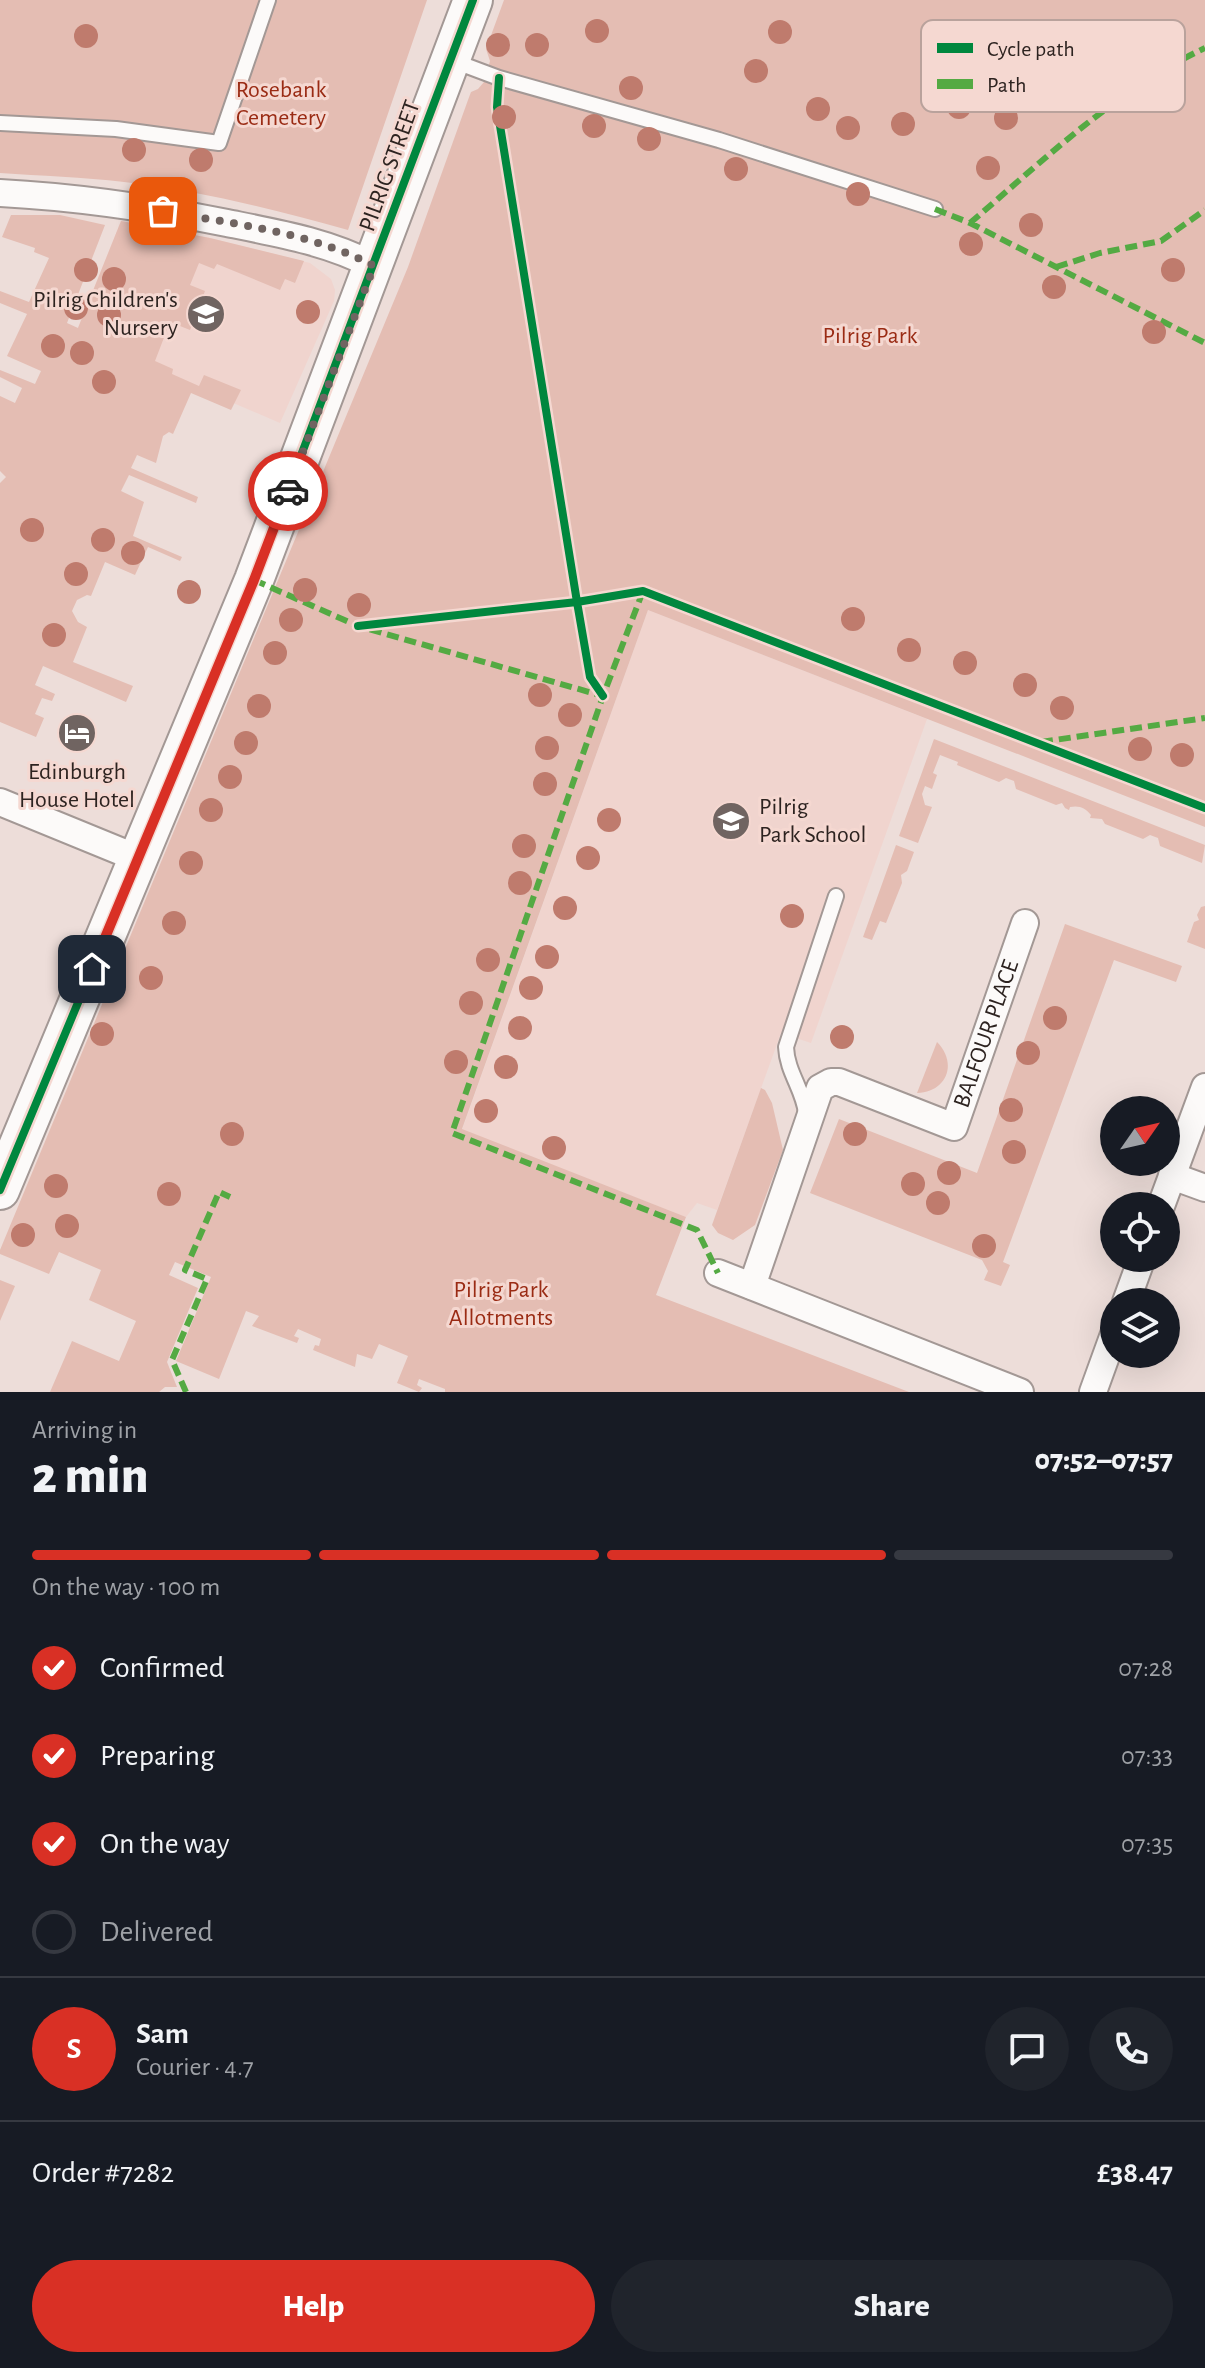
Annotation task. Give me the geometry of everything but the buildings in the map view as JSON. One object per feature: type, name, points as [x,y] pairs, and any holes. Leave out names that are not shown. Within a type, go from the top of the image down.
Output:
[{"type":"street","name":"PILRIG STREET","points":[[0,1190],[254,580],[473,0]]},
{"type":"street","points":[[0,193],[136,206],[204,218],[301,239],[354,255],[374,266]]},
{"type":"street","points":[[0,802],[137,858]]},
{"type":"street","name":"BALFOUR PLACE","points":[[752,1286],[820,1088],[835,1081],[954,1127],[1025,923]]},
{"type":"street","points":[[1180,1154],[1205,1087]]},
{"type":"street","points":[[1166,1192],[1172,1176],[1205,1188]]},
{"type":"street","points":[[718,1273],[1020,1392]]},
{"type":"street","points":[[1093,1392],[1102,1368]]},
{"type":"lane","points":[[0,123],[116,129],[219,143],[268,0]]},
{"type":"lane","points":[[451,60],[499,78],[719,140],[935,209]]},
{"type":"lane","points":[[805,1133],[806,1108],[790,1073],[786,1047],[836,896]]},
{"type":"shaded area","name":"Pilrig Children's Nursery","points":[[121,221],[210,238],[310,263],[331,279],[335,290],[334,301],[280,423],[75,335]]},
{"type":"shaded area","name":"Pilrig Park School","points":[[648,610],[927,719],[811,1043],[781,1033],[717,1210],[697,1203],[686,1217],[462,1130]]},
{"type":"green space","name":"Rosebank Cemetery","points":[[0,0],[427,0],[348,230],[181,190],[109,180],[0,173]]},
{"type":"green space","name":"Pilrig Park","points":[[504,0],[1205,0],[1205,827],[648,610],[462,1129],[686,1217],[656,1295],[909,1392],[445,1392],[445,1389],[419,1379],[417,1385],[422,1388],[419,1392],[397,1383],[408,1356],[379,1344],[372,1359],[357,1354],[355,1367],[313,1350],[315,1345],[319,1346],[321,1339],[298,1329],[294,1336],[299,1338],[297,1343],[252,1326],[259,1316],[246,1311],[219,1379],[176,1361],[211,1277],[175,1262],[169,1275],[198,1288],[167,1362],[177,1387],[165,1387],[159,1392],[50,1392],[72,1341],[119,1361],[136,1321],[89,1300],[101,1270],[59,1252],[49,1274],[0,1254],[0,1250],[408,267],[471,92],[484,82],[490,61],[486,49]]},
{"type":"green space","points":[[11,215],[60,215],[105,225],[67,323],[78,328],[121,221],[304,261],[295,283],[285,279],[280,290],[217,264],[214,269],[199,263],[190,285],[205,291],[190,330],[170,322],[155,361],[173,369],[172,374],[199,386],[204,375],[241,390],[231,410],[191,393],[173,434],[169,432],[163,436],[156,463],[137,455],[131,468],[198,497],[196,503],[129,475],[121,491],[144,502],[133,536],[182,557],[180,561],[148,547],[135,575],[105,562],[91,596],[77,600],[72,611],[78,622],[87,627],[73,662],[133,686],[126,702],[43,666],[35,685],[55,694],[52,701],[42,698],[35,714],[44,718],[36,737],[0,722],[0,483],[6,477],[0,471],[0,396],[15,403],[22,388],[0,377],[0,370],[35,384],[41,371],[7,356],[27,314],[0,303],[0,291],[29,302],[49,258],[34,252],[35,248],[2,237]]},
{"type":"green space","points":[[934,739],[1205,845],[1202,863],[1160,846],[1158,838],[1150,835],[1143,839],[1105,824],[1102,819],[1090,818],[1091,815],[1082,808],[1076,806],[1069,810],[1062,803],[1056,805],[1016,789],[1014,781],[1006,778],[999,782],[940,755],[933,773],[937,775],[932,789],[925,786],[922,794],[925,805],[932,807],[918,843],[899,836]]},
{"type":"green space","points":[[896,845],[914,852],[907,871],[901,875],[902,883],[886,923],[880,921],[872,940],[863,937]]},
{"type":"green space","points":[[1205,906],[1205,949],[1187,942],[1194,922],[1199,920],[1197,915],[1201,907]]},
{"type":"green space","points":[[1065,924],[1182,966],[1176,982],[1114,960],[1003,1262],[1010,1265],[1001,1286],[984,1280],[988,1271],[982,1260],[810,1193],[839,1119],[977,1173]]},
{"type":"green space","points":[[937,1042],[947,1059],[946,1075],[936,1088],[917,1093]]},
{"type":"green space","points":[[761,1088],[772,1103],[783,1150],[755,1225],[733,1240],[718,1233],[712,1225]]},
{"type":"green space","points":[[0,1280],[15,1286],[0,1321]]},
{"type":"marked path","points":[[1185,58],[1205,48]]},
{"type":"marked path","points":[[970,223],[1102,112]]},
{"type":"marked path","points":[[935,209],[970,223],[1205,343]]},
{"type":"marked path","points":[[1056,267],[1100,253],[1161,241],[1205,210]]},
{"type":"marked path","points":[[254,580],[358,626],[603,696]]},
{"type":"marked path","points":[[643,591],[603,696],[452,1133],[697,1230],[718,1273]]},
{"type":"marked path","points":[[1041,742],[1205,718]]},
{"type":"marked path","points":[[186,1392],[172,1360],[207,1279],[185,1270],[219,1192],[230,1197]]},
{"type":"cycle path","points":[[0,1190],[254,580],[473,0]]},
{"type":"cycle path","points":[[499,78],[497,107],[577,602],[590,677],[603,696]]},
{"type":"cycle path","points":[[358,626],[577,602],[643,591],[1205,808]]},
{"type":"way so far","points":[[163,211],[301,239],[354,255],[374,266],[288,491]]},
{"type":"place","name":"Pilrig Children's Nursery","points":[[206,314]]},
{"type":"place","name":"Edinburgh House Hotel","points":[[77,733]]},
{"type":"place","name":"Pilrig Park School","points":[[731,821]]},
{"type":"route","points":[[92,969],[288,491]]},
{"type":"park label","name":"Pilrig Park Allotments","points":[[501,1304]]}]
